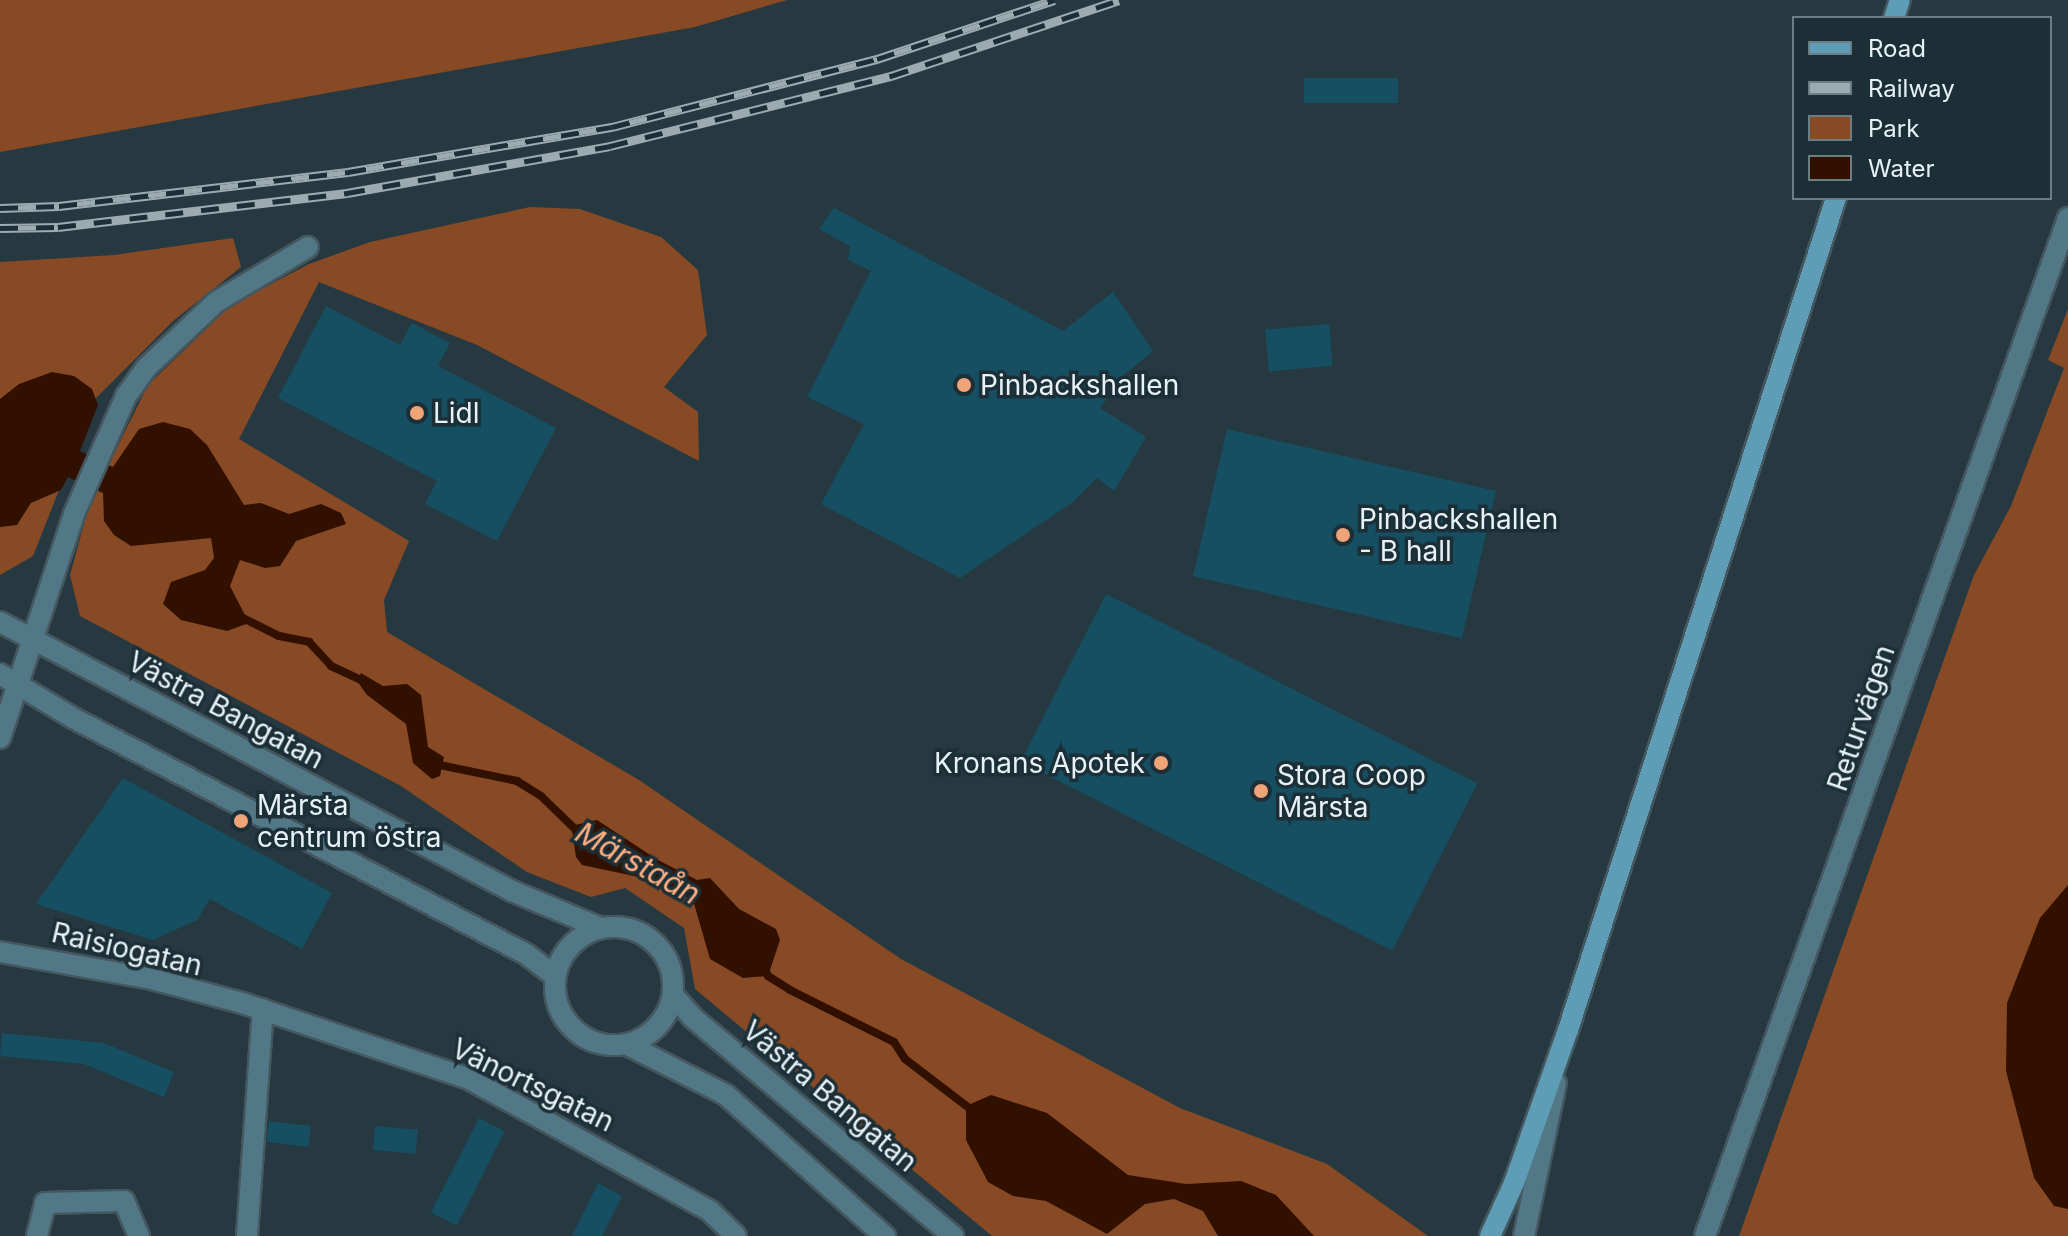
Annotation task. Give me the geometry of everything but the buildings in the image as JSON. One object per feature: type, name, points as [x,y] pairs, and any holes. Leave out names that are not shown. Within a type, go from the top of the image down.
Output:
[{"type":"main road","points":[[1490,1236],[1514,1183],[1568,1030],[1835,200]]},
{"type":"main road","points":[[1503,1236],[1514,1183]]},
{"type":"street","name":"Returvägen","points":[[1705,1236],[2068,218]]},
{"type":"street","points":[[0,738],[83,493],[99,455],[146,368],[216,302],[308,247]]},
{"type":"street","name":"Västra Bangatan","points":[[0,622],[33,636],[512,891],[601,928],[624,927],[646,935],[663,951],[673,972],[674,996],[692,1017],[953,1236]]},
{"type":"street","points":[[0,674],[75,719],[526,954],[555,976]]},
{"type":"street","points":[[601,928],[579,937],[563,954],[555,976],[556,1000],[566,1021],[583,1037],[605,1046],[628,1045],[649,1035],[666,1018],[674,996]]},
{"type":"street","name":"Raisiogatan","points":[[0,952],[135,975],[242,1003]]},
{"type":"street","name":"Vänortsgatan","points":[[242,1003],[469,1079],[710,1211],[736,1236]]},
{"type":"street","points":[[247,1236],[263,1010]]},
{"type":"street","points":[[1524,1236],[1568,1030]]},
{"type":"street","points":[[628,1045],[726,1095],[885,1236]]},
{"type":"street","points":[[37,1236],[45,1203],[124,1201],[139,1236]]},
{"type":"green space","points":[[0,0],[787,0],[695,27],[0,152]]},
{"type":"green space","points":[[530,207],[580,209],[661,237],[698,270],[707,335],[664,387],[698,412],[699,461],[477,345],[319,282],[239,439],[409,541],[384,600],[387,632],[639,780],[901,959],[1180,1108],[1327,1164],[1428,1236],[992,1236],[695,989],[684,928],[625,888],[591,897],[527,872],[401,786],[80,616],[70,575],[90,502],[148,385],[231,305],[309,264],[370,242]]},
{"type":"green space","points":[[233,238],[241,267],[173,321],[95,399],[33,556],[0,575],[0,262],[114,255]]},
{"type":"green space","points":[[2068,309],[2068,1236],[1739,1236],[1974,575],[2011,506],[2064,368],[2048,360]]},
{"type":"water","points":[[52,372],[74,376],[92,389],[98,405],[80,451],[113,467],[139,429],[163,422],[190,429],[207,445],[244,505],[261,503],[289,514],[321,504],[341,513],[346,524],[296,541],[280,566],[265,568],[240,560],[230,586],[249,623],[227,631],[181,620],[163,604],[171,582],[205,570],[214,558],[211,538],[131,546],[114,535],[104,521],[103,493],[68,477],[61,490],[31,503],[17,525],[0,527],[0,399],[19,384]]},
{"type":"water","points":[[361,673],[383,686],[407,684],[421,695],[428,747],[444,757],[440,776],[432,779],[413,763],[406,724],[367,695],[357,681]]},
{"type":"water","points":[[597,820],[658,860],[697,880],[710,878],[739,909],[776,929],[780,940],[768,976],[743,978],[710,959],[693,900],[648,879],[582,865],[576,857],[572,830],[575,825]]},
{"type":"water","points":[[2068,885],[2068,1209],[2054,1206],[2034,1178],[2006,1071],[2007,1003],[2040,918]]},
{"type":"water","points":[[991,1095],[1047,1113],[1128,1175],[1186,1184],[1241,1181],[1276,1195],[1314,1236],[1218,1236],[1203,1211],[1174,1199],[1145,1204],[1107,1234],[1046,1201],[1013,1196],[988,1182],[966,1140],[966,1106]]},
{"type":"waterway","name":"Märstaån","points":[[241,617],[279,636],[309,642],[331,666],[367,683]]},
{"type":"waterway","name":"Märstaån","points":[[435,764],[517,781],[541,796],[579,833]]},
{"type":"waterway","name":"Märstaån","points":[[764,967],[768,976],[790,990],[894,1042],[905,1059],[973,1111]]},
{"type":"railway","points":[[0,208],[59,206],[348,172],[612,127],[877,59],[1054,0]]},
{"type":"railway","points":[[0,228],[58,227],[347,193],[610,146],[891,76],[1119,0]]},
{"type":"place","name":"Pinbackshallen","points":[[964,385]]},
{"type":"place","name":"Lidl","points":[[417,413]]},
{"type":"place","name":"Pinbackshallen - B hall","points":[[1343,535]]},
{"type":"place","name":"Kronans Apotek","points":[[1161,763]]},
{"type":"place","name":"Stora Coop Märsta","points":[[1261,791]]},
{"type":"place","name":"Märsta centrum östra","points":[[241,821]]}]
